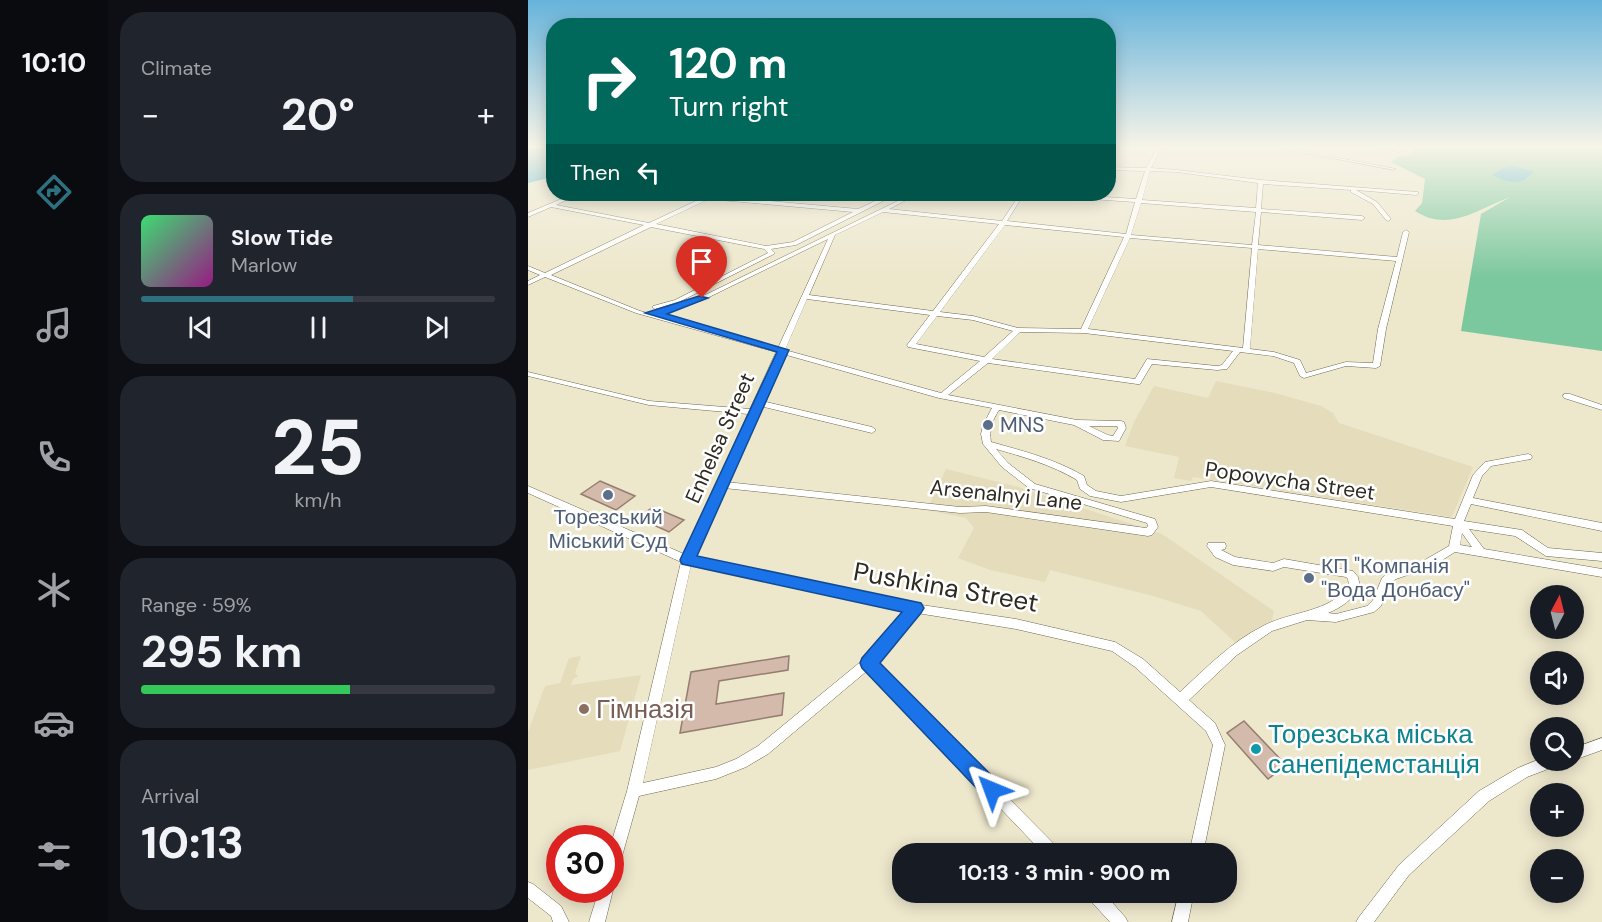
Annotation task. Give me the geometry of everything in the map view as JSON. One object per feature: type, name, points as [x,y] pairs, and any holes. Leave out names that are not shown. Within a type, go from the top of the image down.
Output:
[{"type":"street","points":[[1084,331],[1128,236],[1142,191]]},
{"type":"street","points":[[1017,201],[937,313],[911,345],[986,360],[1137,382],[1150,361],[1217,368],[1224,367],[1242,351],[1256,248],[1260,191]]},
{"type":"street","points":[[1352,191],[1375,203],[1388,219]]},
{"type":"street","points":[[1382,191],[1416,193]]},
{"type":"street","points":[[1116,198],[1362,218]]},
{"type":"street","points":[[528,215],[559,201]]},
{"type":"street","points":[[528,284],[700,201]]},
{"type":"street","points":[[751,201],[874,214]]},
{"type":"street","points":[[550,205],[766,248],[794,244],[878,201]]},
{"type":"street","points":[[650,313],[668,311],[702,298],[901,201]]},
{"type":"street","points":[[882,210],[1128,236],[1399,260]]},
{"type":"street","points":[[805,297],[973,318],[1018,330],[1084,331],[1274,354],[1297,363],[1304,376],[1346,363],[1376,366],[1406,232]]},
{"type":"street","name":"Enhelsa Street","points":[[624,826],[687,560],[834,234]]},
{"type":"street","points":[[638,312],[677,301],[772,254],[766,248]]},
{"type":"street","points":[[528,268],[638,312],[650,313],[942,396],[1077,423],[1121,424],[1122,428],[1116,438],[1106,438],[1077,423]]},
{"type":"street","points":[[528,284],[561,281]]},
{"type":"street","points":[[942,396],[1018,330]]},
{"type":"street","points":[[528,374],[649,403],[757,408],[872,430]]},
{"type":"street","points":[[1567,396],[1602,408]]},
{"type":"street","points":[[987,444],[984,435],[987,422],[996,408]]},
{"type":"street","name":"Arsenalnyi Lane","points":[[722,485],[960,510],[986,509],[1148,531],[1153,527],[1152,521],[1032,486],[1005,465],[987,444]]},
{"type":"street","name":"Popovycha Street","points":[[987,444],[1025,454],[1070,471],[1081,478],[1083,487],[1093,494],[1121,499],[1211,484],[1518,533],[1546,552],[1602,557]]},
{"type":"street","points":[[1454,548],[1459,522],[1478,475],[1488,464],[1528,457]]},
{"type":"street","name":"Pushkina Street","points":[[528,489],[687,560],[915,608],[1016,624],[1115,647],[1139,663],[1211,727],[1219,745],[1198,843]]},
{"type":"street","points":[[1467,500],[1602,527]]},
{"type":"street","points":[[1459,522],[1480,551]]},
{"type":"street","points":[[1181,699],[1242,644],[1268,628],[1345,600],[1355,587],[1353,577],[1330,570],[1284,563],[1273,567],[1233,561],[1219,554],[1212,546],[1221,546]]},
{"type":"street","points":[[1304,615],[1336,618],[1370,609],[1377,603],[1386,581],[1392,576],[1426,564],[1454,548],[1602,573]]},
{"type":"street","points":[[634,791],[716,773],[741,763],[763,750],[868,663],[915,608]]},
{"type":"street","points":[[868,663],[1043,843]]},
{"type":"street","points":[[1584,750],[1602,744]]},
{"type":"street","points":[[1364,922],[1404,870],[1484,796],[1530,769]]},
{"type":"street","points":[[528,889],[556,911],[561,922]]},
{"type":"street","points":[[596,921],[602,903]]},
{"type":"street","points":[[1102,903],[1120,922]]},
{"type":"street","points":[[1180,922],[1185,903]]},
{"type":"shaded area","points":[[1216,381],[1275,393],[1321,406],[1333,413],[1339,423],[1473,467],[1452,517],[1193,477],[1191,481],[1174,478],[1179,457],[1125,446],[1134,422],[1154,386],[1208,398]]},
{"type":"shaded area","points":[[946,469],[1018,487],[1162,534],[1274,611],[1272,621],[1255,629],[1237,644],[1201,611],[1153,596],[1050,570],[1045,582],[990,570],[958,558],[974,528],[966,518],[927,510]]},
{"type":"shaded area","name":"Гімназія","points":[[581,656],[575,673],[578,676],[573,679],[571,685],[641,675],[620,751],[528,770],[528,732],[545,686],[560,683],[569,658]]},
{"type":"green space","points":[[1423,191],[1602,191],[1602,351],[1461,331],[1481,214],[1510,197],[1463,217],[1440,220],[1415,211],[1422,203]]},
{"type":"building","name":"Торезський Міський Суд","points":[[600,481],[635,496],[616,510],[581,494]]},
{"type":"building","points":[[653,507],[684,520],[669,532],[638,518]]},
{"type":"building","points":[[789,656],[788,670],[719,681],[716,704],[784,693],[782,715],[680,733],[691,672]]},
{"type":"building","name":"Торезська міська санепідемстанція","points":[[1244,721],[1286,765],[1268,779],[1227,733]]},
{"type":"place","name":"MNS","points":[[988,425]]},
{"type":"place","name":"Торезський Міський Суд","points":[[608,495]]},
{"type":"place","name":"КП \"Компанія \"Вода Донбасу\"","points":[[1309,578]]},
{"type":"place","name":"Гімназія","points":[[584,709]]},
{"type":"place","name":"Торезська міська санепідемстанція","points":[[1256,749]]},
{"type":"route","points":[[702,298],[668,311],[650,313],[783,350],[687,560],[915,608],[868,663],[992,790]]}]
